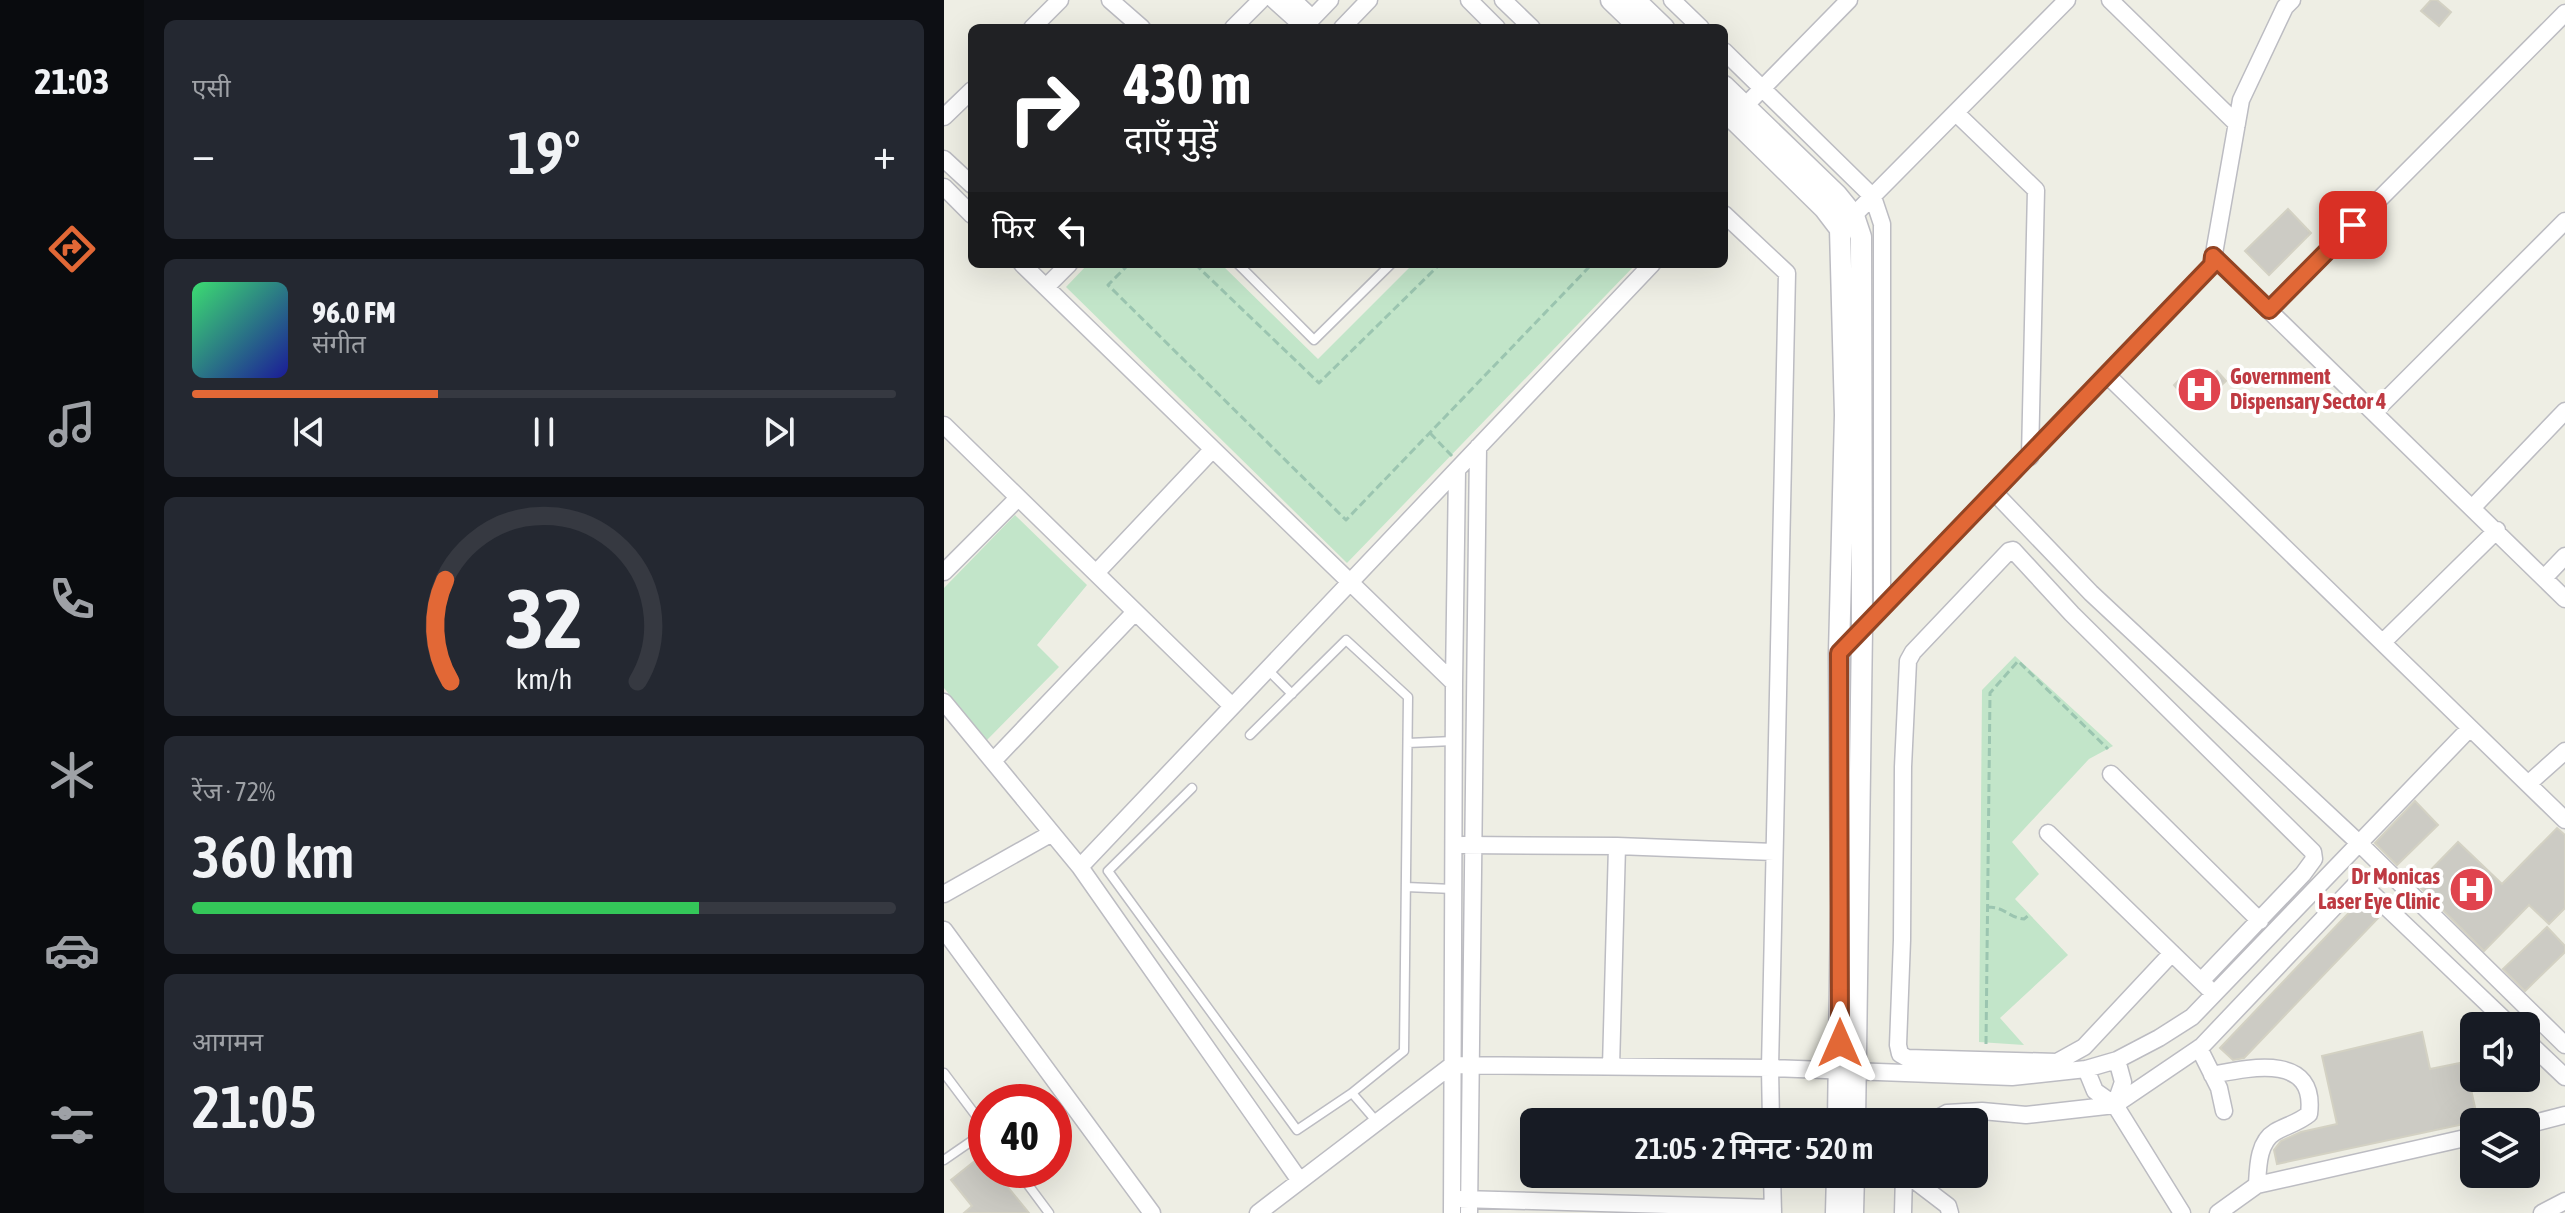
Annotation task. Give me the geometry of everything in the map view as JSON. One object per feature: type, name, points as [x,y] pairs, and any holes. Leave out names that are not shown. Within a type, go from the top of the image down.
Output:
[{"type":"street","points":[[1036,24],[1060,0]]},
{"type":"street","points":[[1098,0],[1125,24]]},
{"type":"street","points":[[1110,0],[1137,24]]},
{"type":"street","points":[[1237,24],[1261,0]]},
{"type":"street","points":[[1274,0],[1306,24]]},
{"type":"street","points":[[1293,0],[1306,24]]},
{"type":"street","points":[[1306,24],[1330,0]]},
{"type":"street","points":[[1346,24],[1369,0]]},
{"type":"street","points":[[1469,0],[1493,24]]},
{"type":"street","points":[[1503,0],[1528,24]]},
{"type":"street","points":[[1672,0],[1697,24]]},
{"type":"street","points":[[1745,106],[1849,0]]},
{"type":"street","points":[[1847,223],[2067,0]]},
{"type":"street","points":[[2110,0],[2237,124]]},
{"type":"street","points":[[1839,653],[2212,265],[2241,100],[2285,7],[2292,0]]},
{"type":"street","points":[[2560,0],[2565,5]]},
{"type":"street","points":[[1623,2],[1637,24]]},
{"type":"street","points":[[1623,2],[1658,24]]},
{"type":"street","points":[[2269,310],[2565,13]]},
{"type":"street","points":[[1728,55],[1873,197],[1882,224],[1882,608]]},
{"type":"street","points":[[1728,90],[1837,195],[1847,223],[1839,653],[1848,1070],[1853,1108]]},
{"type":"street","points":[[944,117],[968,94]]},
{"type":"street","points":[[1956,113],[2036,190],[2030,457]]},
{"type":"street","points":[[1728,114],[1824,208],[1861,237],[1862,629],[1848,1070],[1841,1108]]},
{"type":"street","points":[[944,159],[968,181]]},
{"type":"street","points":[[944,187],[968,211]]},
{"type":"street","points":[[1728,218],[1787,273],[1771,1108]]},
{"type":"street","points":[[2374,412],[2565,221]]},
{"type":"street","points":[[2213,256],[2565,599]]},
{"type":"street","points":[[1026,268],[1454,683]]},
{"type":"street","points":[[1046,287],[1065,268]]},
{"type":"street","points":[[1080,867],[1648,268]]},
{"type":"street","points":[[2107,375],[2565,820]]},
{"type":"street","points":[[2473,507],[2565,411]]},
{"type":"street","points":[[944,425],[1232,706]]},
{"type":"street","points":[[1478,447],[1473,845],[1461,1065],[1460,1206],[1773,1210],[1772,1188]]},
{"type":"street","points":[[1096,573],[1212,450]]},
{"type":"street","points":[[1459,468],[1453,889],[1461,1065]]},
{"type":"street","points":[[1995,493],[2091,593],[2360,844],[2565,1045]]},
{"type":"street","points":[[944,572],[1018,498]]},
{"type":"street","points":[[2383,642],[2497,530]]},
{"type":"street","points":[[2172,953],[2084,1047],[2057,1062],[1907,1058],[1900,1054],[1903,767],[1908,661],[1913,652],[2013,550],[2072,614],[2313,852],[2314,859],[2303,874],[2201,981]]},
{"type":"street","points":[[2544,578],[2565,556]]},
{"type":"street","points":[[2072,614],[2091,593]]},
{"type":"street","points":[[993,761],[1135,612]]},
{"type":"street","points":[[944,702],[1080,867],[1300,1181]]},
{"type":"street","points":[[1258,1213],[1377,1122],[1461,1065],[1770,1068],[2012,1077],[2086,1069],[2117,1060],[2192,1017],[2470,728]]},
{"type":"street","points":[[2528,784],[2565,751]]},
{"type":"street","points":[[2111,774],[2260,921]]},
{"type":"street","points":[[944,894],[1052,833]]},
{"type":"street","points":[[2048,833],[2215,995]]},
{"type":"street","points":[[1453,845],[1617,846],[1774,852]]},
{"type":"street","points":[[1611,1067],[1617,846]]},
{"type":"street","points":[[1988,1112],[2026,1115],[2115,1105],[2199,1048],[2359,881],[2496,1012]]},
{"type":"street","points":[[944,930],[1152,1213]]},
{"type":"street","points":[[2199,1048],[2219,1088],[2224,1111]]},
{"type":"street","points":[[2540,1053],[2565,1077]]},
{"type":"street","points":[[2115,1105],[2123,1082],[2117,1060]]},
{"type":"street","points":[[2212,1075],[2279,1067],[2295,1074],[2311,1101],[2309,1114],[2298,1123],[2273,1133],[2264,1145],[2258,1160],[2257,1185]]},
{"type":"street","points":[[2086,1069],[2095,1091],[2115,1105],[2182,1213]]},
{"type":"street","points":[[2540,1121],[2565,1115]]},
{"type":"street","points":[[2218,1213],[2257,1185],[2460,1139]]},
{"type":"street","points":[[1836,1213],[1837,1188]]},
{"type":"street","points":[[1853,1213],[1854,1188]]},
{"type":"street","points":[[1903,1213],[1904,1188]]},
{"type":"street","points":[[1924,1188],[1948,1206],[1950,1213]]},
{"type":"street","points":[[2542,1213],[2565,1201]]},
{"type":"lane","points":[[1242,268],[1314,340],[1387,268]]},
{"type":"lane","points":[[1192,788],[1108,871],[1297,1130],[1352,1093],[1404,1051],[1408,697],[1346,640],[1250,735]]},
{"type":"lane","points":[[1267,669],[1292,694]]},
{"type":"lane","points":[[1408,743],[1453,741]]},
{"type":"lane","points":[[1406,887],[1453,889]]},
{"type":"lane","points":[[944,1073],[968,1106]]},
{"type":"lane","points":[[1352,1093],[1377,1122]]},
{"type":"lane","points":[[944,1160],[968,1143]]},
{"type":"lane","points":[[1030,1188],[1049,1213]]},
{"type":"path","points":[[1125,268],[1108,285],[1346,520],[1588,268]]},
{"type":"path","points":[[1430,433],[1459,468]]},
{"type":"path","points":[[1985,1060],[1990,693],[2018,661],[2108,749]]},
{"type":"path","points":[[1987,907],[2001,907],[2013,918],[2024,919],[2030,914]]},
{"type":"green space","points":[[1084,268],[1225,268],[1318,359],[1409,268],[1632,268],[1347,563],[1066,287]]},
{"type":"green space","points":[[1015,515],[1087,585],[1037,645],[1059,667],[987,740],[944,688],[944,588]]},
{"type":"green space","points":[[2015,656],[2113,746],[2089,759],[2012,842],[2039,874],[2015,899],[2068,955],[2000,1018],[2024,1045],[1979,1042],[1982,690]]},
{"type":"building","points":[[2431,0],[2437,0],[2451,12],[2439,26],[2421,11]]},
{"type":"building","points":[[2288,209],[2311,233],[2269,275],[2245,251]]},
{"type":"building","points":[[2204,369],[2211,376],[2217,371],[2226,381],[2195,410],[2174,385],[2183,376],[2190,382]]},
{"type":"building","points":[[2415,801],[2438,825],[2397,865],[2375,843]]},
{"type":"building","points":[[2557,828],[2565,835],[2565,908],[2549,924],[2529,905],[2484,951],[2417,884],[2458,842],[2502,884]]},
{"type":"building","points":[[2362,899],[2380,916],[2244,1058],[2233,1060],[2220,1048]]},
{"type":"building","points":[[2547,927],[2565,946],[2565,952],[2525,991],[2503,969]]},
{"type":"building","points":[[2422,1032],[2430,1069],[2460,1063],[2460,1092],[2472,1092],[2475,1108],[2460,1108],[2460,1125],[2277,1164],[2274,1150],[2281,1141],[2301,1132],[2337,1124],[2322,1056]]},
{"type":"building","points":[[968,1166],[968,1188],[1009,1188],[1029,1213],[964,1213],[972,1206],[951,1180]]},
{"type":"place","name":"Government Dispensary Sector 4","points":[[2199,389]]},
{"type":"place","name":"Dr Monicas Laser Eye Clinic","points":[[2471,889]]},
{"type":"route","points":[[1840,1043],[1839,653],[2212,265],[2213,256],[2269,310],[2353,225]]}]
